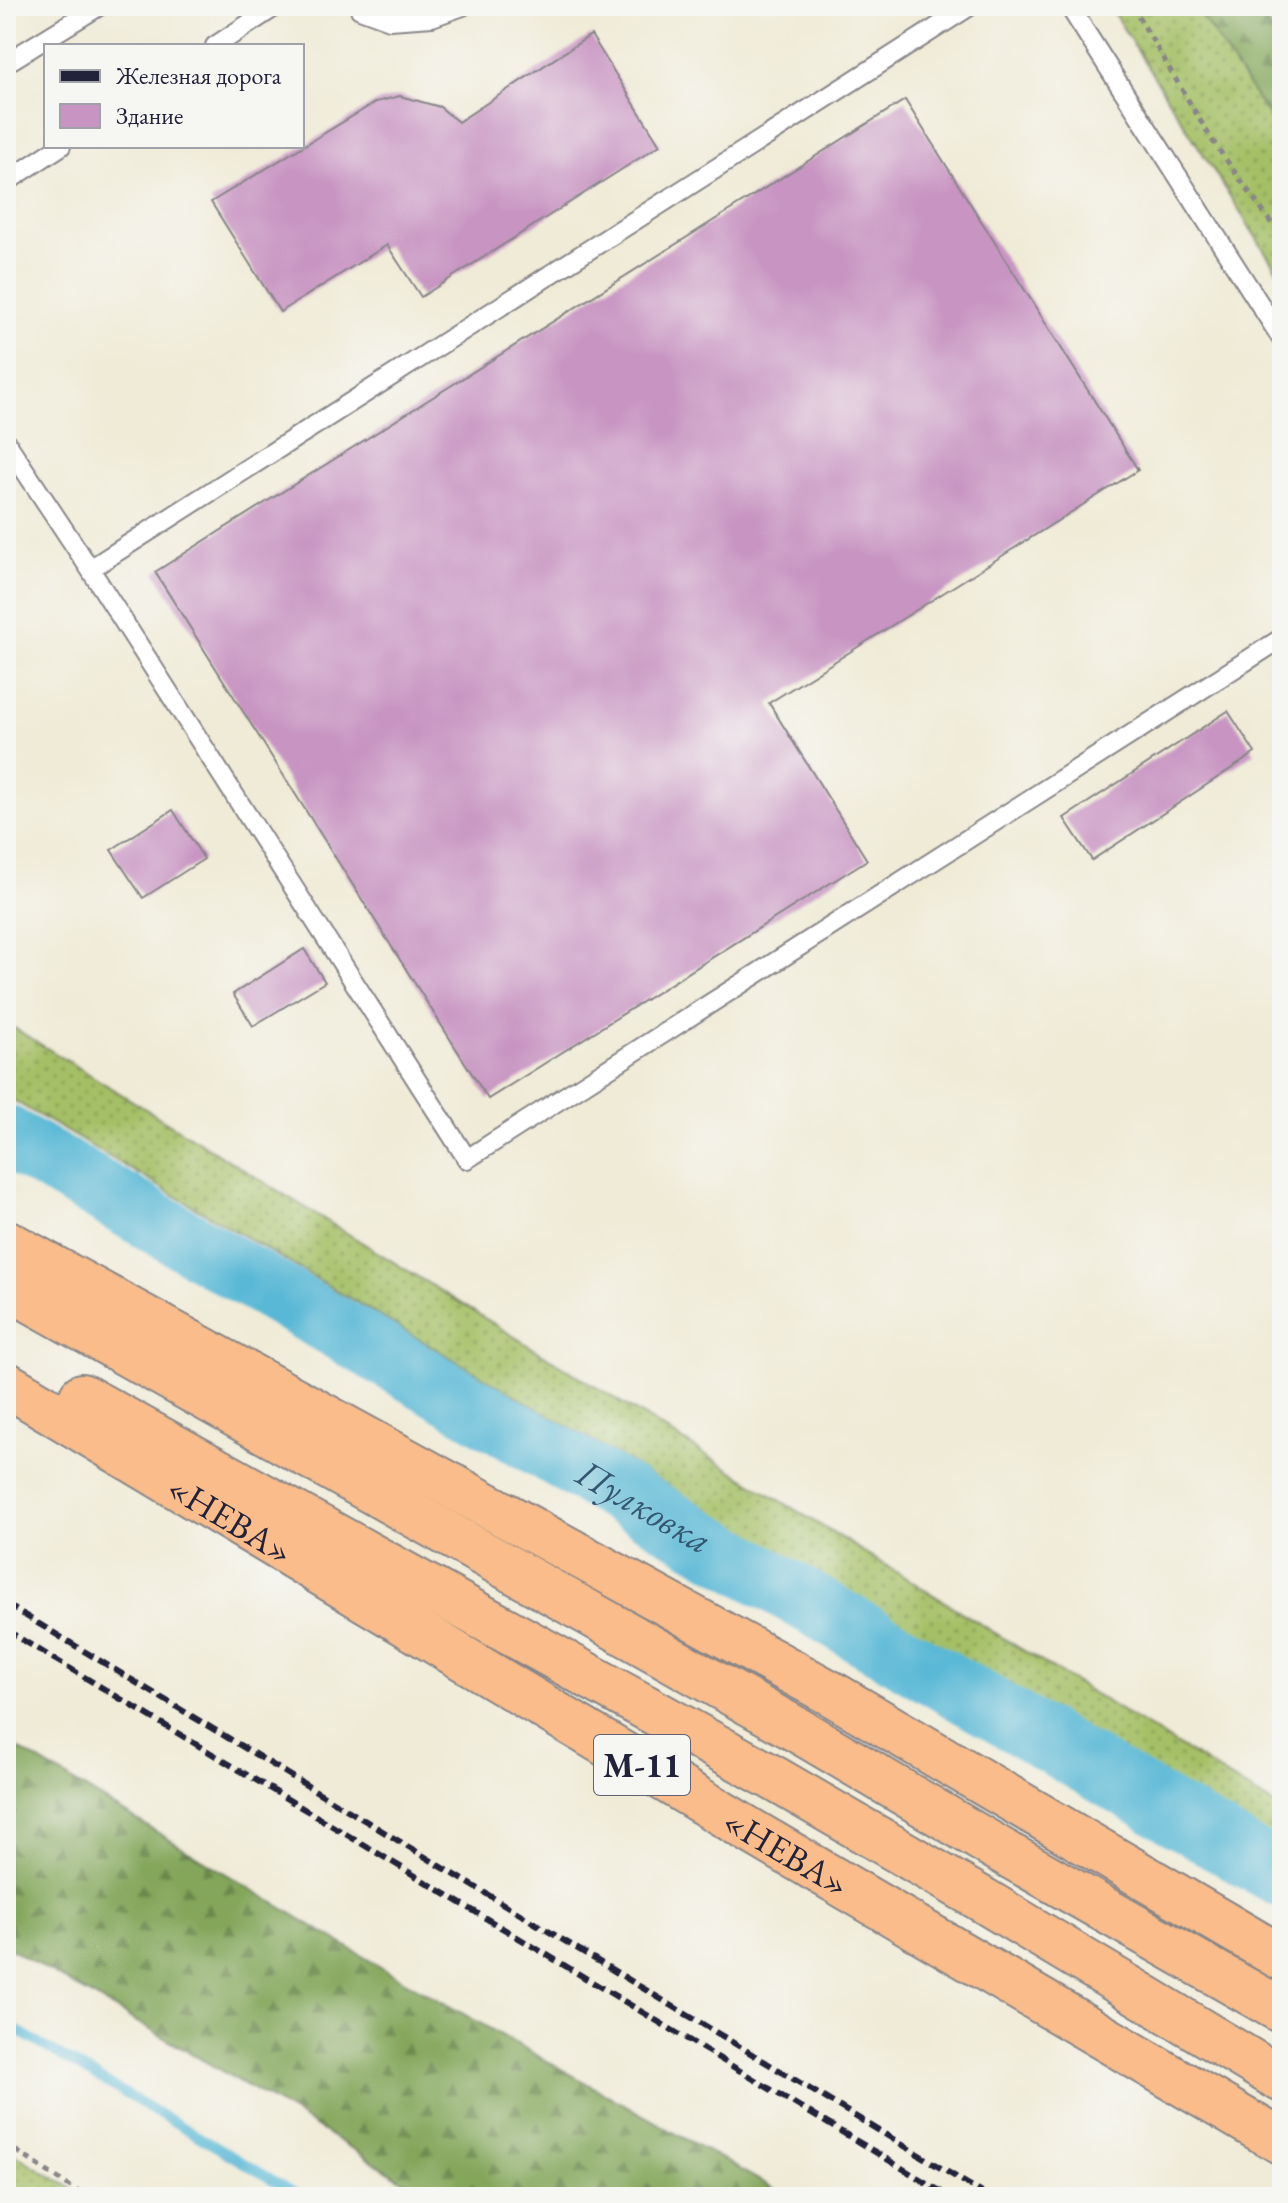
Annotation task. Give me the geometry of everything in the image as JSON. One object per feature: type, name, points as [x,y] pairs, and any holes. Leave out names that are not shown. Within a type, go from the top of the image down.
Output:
[{"type":"highway","points":[[6,1242],[834,1695],[1282,1958]]},
{"type":"highway","points":[[6,1286],[801,1732],[1282,2011]]},
{"type":"highway","name":"«НЕВА»","points":[[6,1354],[775,1779],[1282,2080]]},
{"type":"highway","name":"«НЕВА»","points":[[6,1384],[751,1831],[1282,2142]]},
{"type":"lane","points":[[6,63],[99,6]]},
{"type":"lane","points":[[218,44],[276,6]]},
{"type":"lane","points":[[359,6],[390,20],[432,17],[463,6]]},
{"type":"lane","points":[[90,569],[970,6]]},
{"type":"lane","points":[[1069,6],[1282,339]]},
{"type":"lane","points":[[6,182],[58,148]]},
{"type":"lane","points":[[6,442],[467,1159],[1282,638]]},
{"type":"path","points":[[1132,6],[1212,140],[1282,238]]},
{"type":"path","points":[[6,2144],[86,2197]]},
{"type":"green space","points":[[1109,6],[1264,6],[1282,34],[1282,278]]},
{"type":"green space","points":[[1195,6],[1255,6],[1282,49],[1282,137]]},
{"type":"green space","points":[[6,1023],[1282,1810],[1282,1847],[6,1096]]},
{"type":"green space","points":[[6,1741],[389,1972],[789,2197],[430,2197],[299,2116],[6,1946]]},
{"type":"green space","points":[[6,2149],[86,2197],[6,2197]]},
{"type":"building","points":[[591,35],[660,145],[421,297],[387,245],[280,312],[211,202],[376,102],[400,96],[440,107],[458,122]]},
{"type":"building","points":[[905,100],[1138,470],[769,703],[867,860],[488,1099],[155,572]]},
{"type":"building","points":[[1228,711],[1255,753],[1092,860],[1064,818]]},
{"type":"building","points":[[173,810],[204,859],[143,898],[111,850]]},
{"type":"building","points":[[304,949],[325,982],[253,1026],[233,994]]},
{"type":"waterway","name":"Пулковка","points":[[6,1136],[1282,1877]]},
{"type":"waterway","points":[[6,2024],[302,2197]]},
{"type":"railway","points":[[6,1604],[989,2197]]},
{"type":"railway","points":[[6,1630],[950,2197]]}]
